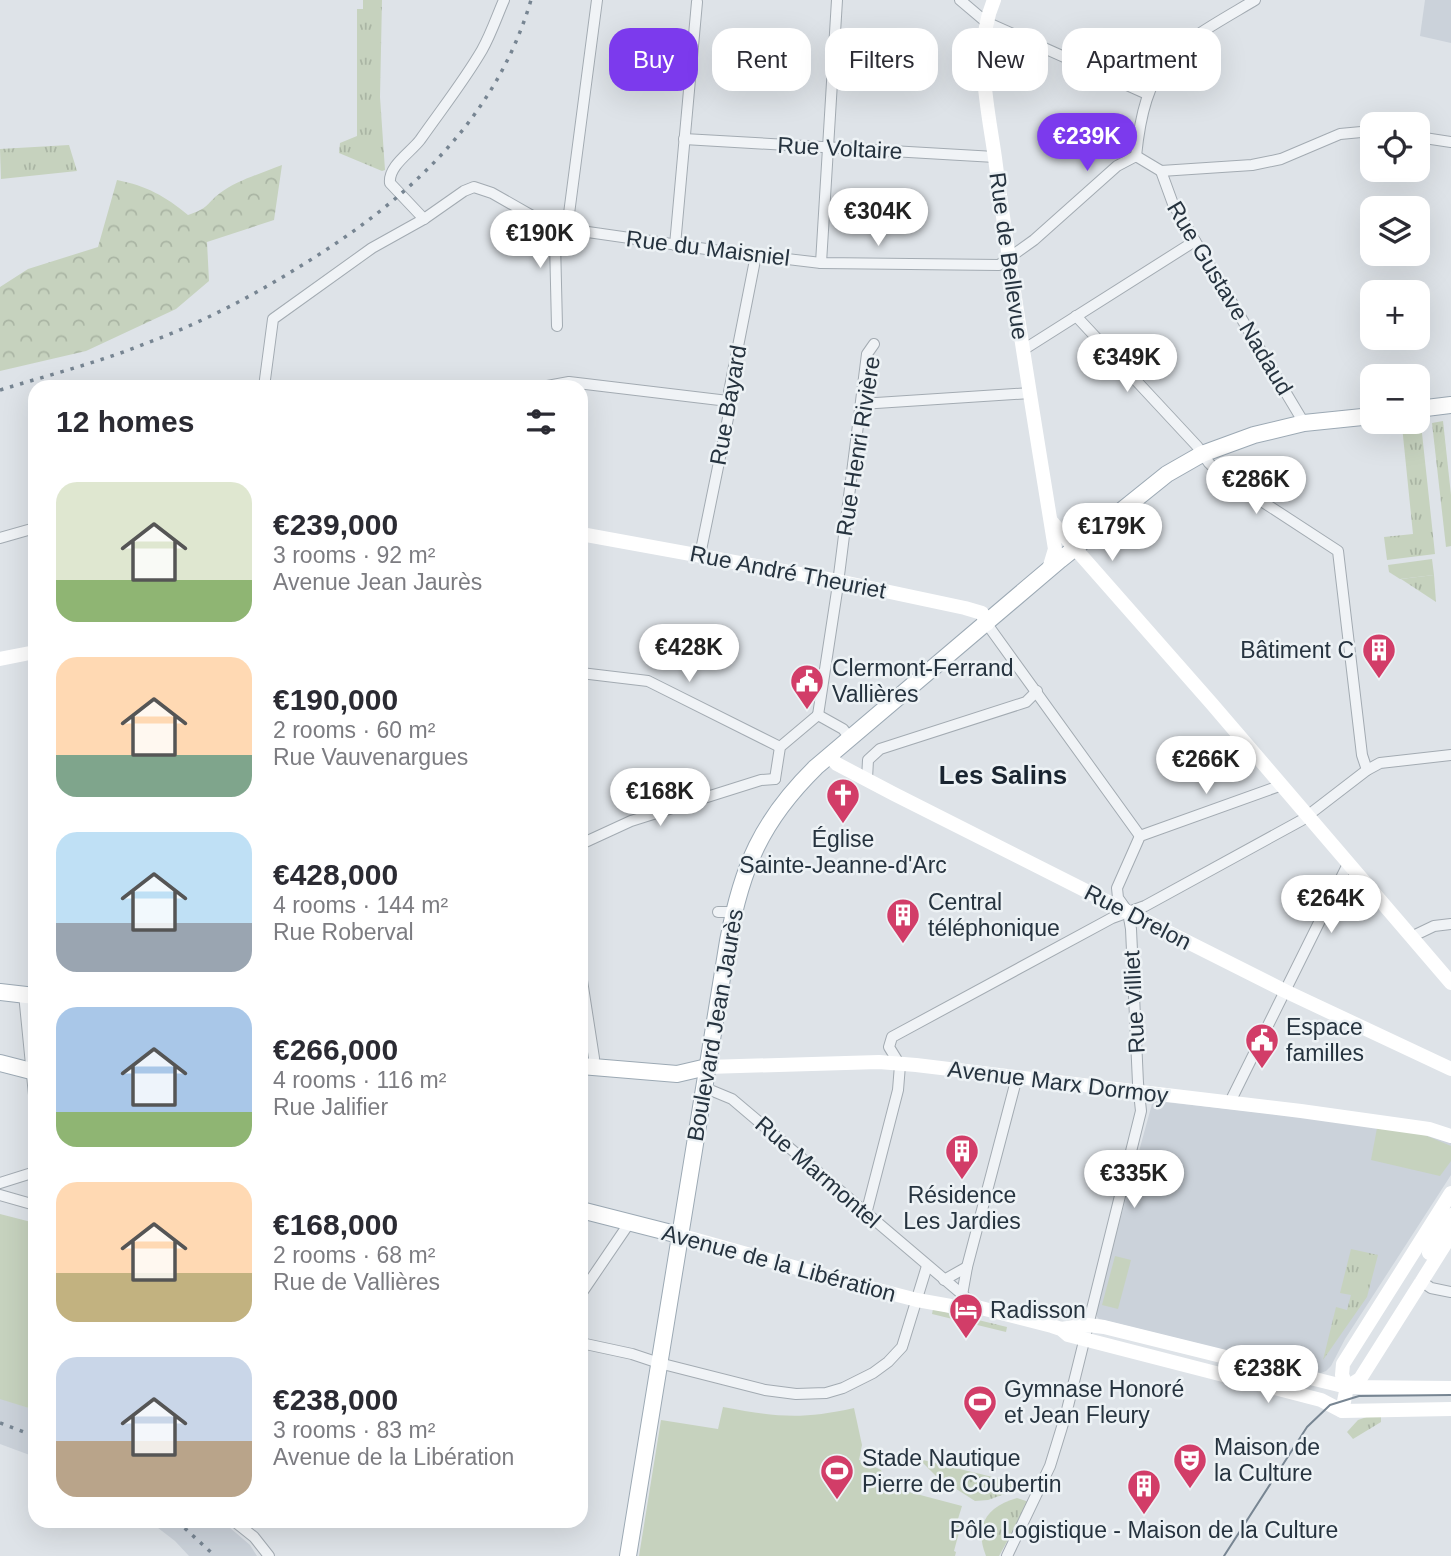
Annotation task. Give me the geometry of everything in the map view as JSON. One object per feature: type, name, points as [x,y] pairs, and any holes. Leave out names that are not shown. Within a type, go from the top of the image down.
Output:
[{"type":"main road","name":"Rue de Bellevue","points":[[994,0],[986,22],[983,62],[1008,257],[1055,549],[1049,569]]},
{"type":"main road","points":[[1430,408],[1451,405]]},
{"type":"main road","name":"Boulevard Jean Jaurès","points":[[628,1556],[707,1067],[726,912],[743,878],[754,847],[789,795],[829,756],[1049,569],[1154,484],[1202,454],[1254,435],[1304,423],[1360,416]]},
{"type":"main road","points":[[1051,522],[1282,785],[1451,983]]},
{"type":"main road","name":"Rue André Theuriet","points":[[588,535],[838,581],[974,610],[982,613],[987,624]]},
{"type":"main road","points":[[0,659],[28,653]]},
{"type":"main road","name":"Rue Drelon","points":[[829,756],[836,764],[1128,912],[1285,991],[1451,1069]]},
{"type":"main road","points":[[0,992],[28,995]]},
{"type":"main road","name":"Avenue Marx Dormoy","points":[[588,1067],[677,1074],[707,1067],[879,1062],[1230,1102],[1447,1132]]},
{"type":"main road","points":[[0,1063],[28,1071]]},
{"type":"main road","name":"Avenue Marx Dormoy","points":[[677,1074],[703,1087]]},
{"type":"main road","points":[[1344,1399],[1343,1364],[1451,1193]]},
{"type":"main road","name":"Avenue de la Libération","points":[[588,1212],[917,1300],[962,1308],[977,1307],[1061,1329],[1068,1335],[1104,1327],[1344,1399]]},
{"type":"main road","points":[[1421,1281],[1426,1260],[1451,1214]]},
{"type":"main road","points":[[1344,1399],[1360,1379],[1451,1235]]},
{"type":"main road","name":"Avenue de la Libération","points":[[1086,1332],[1321,1400],[1344,1399]]},
{"type":"main road","points":[[1344,1399],[1451,1388]]},
{"type":"main road","points":[[1344,1399],[1451,1409]]},
{"type":"street","points":[[265,380],[273,319],[372,248],[424,219],[390,183],[389,177],[414,148],[464,78],[483,48],[504,0]]},
{"type":"street","points":[[557,326],[555,242],[567,229],[597,0]]},
{"type":"street","points":[[821,263],[837,0]]},
{"type":"street","points":[[960,0],[986,22],[1147,94]]},
{"type":"street","points":[[1136,156],[1140,120],[1147,94],[1173,52],[1192,37],[1255,0]]},
{"type":"street","points":[[675,245],[697,2]]},
{"type":"street","points":[[1136,156],[1161,171],[1266,163],[1340,134],[1360,132]]},
{"type":"street","name":"Rue Voltaire","points":[[684,139],[995,157]]},
{"type":"street","points":[[1430,139],[1451,142]]},
{"type":"street","points":[[1008,257],[1034,240],[1117,166],[1136,156]]},
{"type":"street","name":"Rue Gustave Nadaud","points":[[1161,171],[1170,198],[1304,423]]},
{"type":"street","name":"Rue du Maisniel","points":[[424,219],[474,187],[492,192],[543,222],[567,229],[675,245],[821,263],[999,265],[1008,257]]},
{"type":"street","points":[[1023,351],[1195,241]]},
{"type":"street","name":"Rue Bayard","points":[[700,555],[728,418],[728,401],[756,255]]},
{"type":"street","points":[[1076,316],[1220,474],[1338,551],[1362,755],[1367,770]]},
{"type":"street","name":"Rue Henri Rivière","points":[[818,715],[867,354],[874,344]]},
{"type":"street","points":[[588,384],[728,401]]},
{"type":"street","points":[[861,404],[1030,393]]},
{"type":"street","points":[[0,538],[28,530]]},
{"type":"street","points":[[987,624],[1140,836],[1282,785]]},
{"type":"street","points":[[588,674],[648,681],[780,747]]},
{"type":"street","points":[[867,779],[868,760],[880,749],[1026,702],[1037,691]]},
{"type":"street","points":[[789,795],[777,787],[775,779],[780,747],[818,715],[843,729],[850,738]]},
{"type":"street","points":[[879,1062],[892,1037],[902,1031],[1128,912],[1145,906],[1308,817],[1367,770],[1380,763],[1451,755]]},
{"type":"street","points":[[588,841],[631,821],[761,780],[775,779]]},
{"type":"street","name":"Rue Villiet","points":[[1007,1556],[1050,1466],[1141,1111],[1128,912],[1118,898],[1117,888],[1140,836]]},
{"type":"street","points":[[1230,1102],[1348,864]]},
{"type":"street","points":[[1411,937],[1434,926],[1451,924]]},
{"type":"street","points":[[588,1019],[594,1058],[588,1066]]},
{"type":"street","points":[[866,1214],[898,1090],[900,1065],[889,1046]]},
{"type":"street","points":[[962,1295],[1017,1077]]},
{"type":"street","name":"Rue Marmontel","points":[[703,1087],[733,1100],[927,1266]]},
{"type":"street","points":[[0,1183],[28,1174]]},
{"type":"street","points":[[0,1195],[28,1203]]},
{"type":"street","points":[[588,1284],[630,1223]]},
{"type":"street","points":[[588,1345],[765,1390],[796,1394],[826,1393],[856,1383],[888,1362],[905,1341],[927,1266]]},
{"type":"street","name":"Avenue de la Libération","points":[[927,1266],[977,1307]]},
{"type":"street","points":[[944,1280],[967,1267]]},
{"type":"street","points":[[1421,1281],[1431,1288],[1451,1292]]},
{"type":"street","points":[[243,1528],[254,1536],[269,1556]]},
{"type":"shaded area","points":[[1425,0],[1451,0],[1451,43],[1420,36]]},
{"type":"shaded area","points":[[1155,1101],[1421,1130],[1451,1143],[1451,1175],[1326,1371],[1312,1372],[1097,1317],[1096,1307]]},
{"type":"shaded area","points":[[0,1398],[28,1408],[28,1454],[0,1444]]},
{"type":"shaded area","points":[[158,1528],[230,1528],[250,1545],[257,1556],[189,1556]]},
{"type":"green space","points":[[363,0],[382,0],[380,97],[385,170],[382,171],[339,153],[340,143],[357,136],[357,9],[363,9]]},
{"type":"green space","points":[[69,145],[77,171],[1,179],[0,149]]},
{"type":"green space","points":[[282,165],[274,220],[207,242],[209,281],[176,309],[86,351],[0,371],[0,287],[28,269],[98,247],[117,180],[155,193],[188,215],[203,208],[234,184]]},
{"type":"green space","points":[[1443,421],[1451,495],[1451,546],[1446,547],[1432,423]]},
{"type":"green space","points":[[1403,434],[1422,434],[1435,554],[1387,560],[1384,537],[1413,534]]},
{"type":"green space","points":[[1432,559],[1434,575],[1400,579],[1389,572],[1388,565]]},
{"type":"green space","points":[[1434,575],[1436,602],[1401,579]]},
{"type":"green space","points":[[1377,1128],[1420,1133],[1451,1146],[1451,1161],[1440,1176],[1371,1160]]},
{"type":"green space","points":[[0,1214],[28,1221],[28,1408],[0,1399]]},
{"type":"green space","points":[[1351,1249],[1378,1255],[1367,1297],[1323,1360],[1336,1307],[1347,1310],[1351,1295],[1340,1293]]},
{"type":"green space","points":[[1115,1256],[1131,1260],[1118,1309],[1102,1305]]},
{"type":"green space","points":[[933,1309],[1007,1327],[1006,1332],[932,1314]]},
{"type":"green space","points":[[723,1407],[788,1416],[854,1408],[862,1445],[859,1460],[874,1464],[873,1466],[881,1470],[886,1486],[962,1506],[958,1519],[962,1521],[955,1556],[639,1556],[661,1420],[718,1429]]},
{"type":"green space","points":[[1381,1412],[1381,1422],[1353,1439],[1347,1432],[1358,1420]]},
{"type":"green space","points":[[919,1459],[1038,1488],[1037,1491],[1013,1491],[988,1500],[975,1501],[936,1476]]},
{"type":"green space","points":[[1017,1498],[1029,1502],[999,1556],[986,1556],[981,1536],[985,1519],[997,1507]]},
{"type":"tram line","points":[[1224,1556],[1307,1427],[1330,1405],[1359,1396],[1451,1395]]},
{"type":"railway","points":[[34,380],[111,356],[206,318],[281,278],[338,242],[374,215],[409,187],[441,155],[469,121],[494,84],[515,44],[531,0]]},
{"type":"railway","points":[[0,390],[28,382]]},
{"type":"railway","points":[[0,1423],[28,1433]]},
{"type":"railway","points":[[185,1528],[215,1556]]},
{"type":"place","name":"Bâtiment C","points":[[1379,680]]},
{"type":"place","name":"Clermont-Ferrand Vallières","points":[[807,711]]},
{"type":"place","name":"Église Sainte-Jeanne-d'Arc","points":[[843,825]]},
{"type":"place","name":"Central téléphonique","points":[[903,945]]},
{"type":"place","name":"Espace familles","points":[[1262,1070]]},
{"type":"place","name":"Résidence Les Jardies","points":[[962,1181]]},
{"type":"place","name":"Radisson","points":[[966,1340]]},
{"type":"place","name":"Gymnase Honoré et Jean Fleury","points":[[980,1432]]},
{"type":"place","name":"Maison de la Culture","points":[[1190,1490]]},
{"type":"place","name":"Stade Nautique Pierre de Coubertin","points":[[837,1501]]},
{"type":"place","name":"Pôle Logistique - Maison de la Culture","points":[[1144,1516]]},
{"type":"district","name":"Les Salins","points":[[1003,775]]}]
